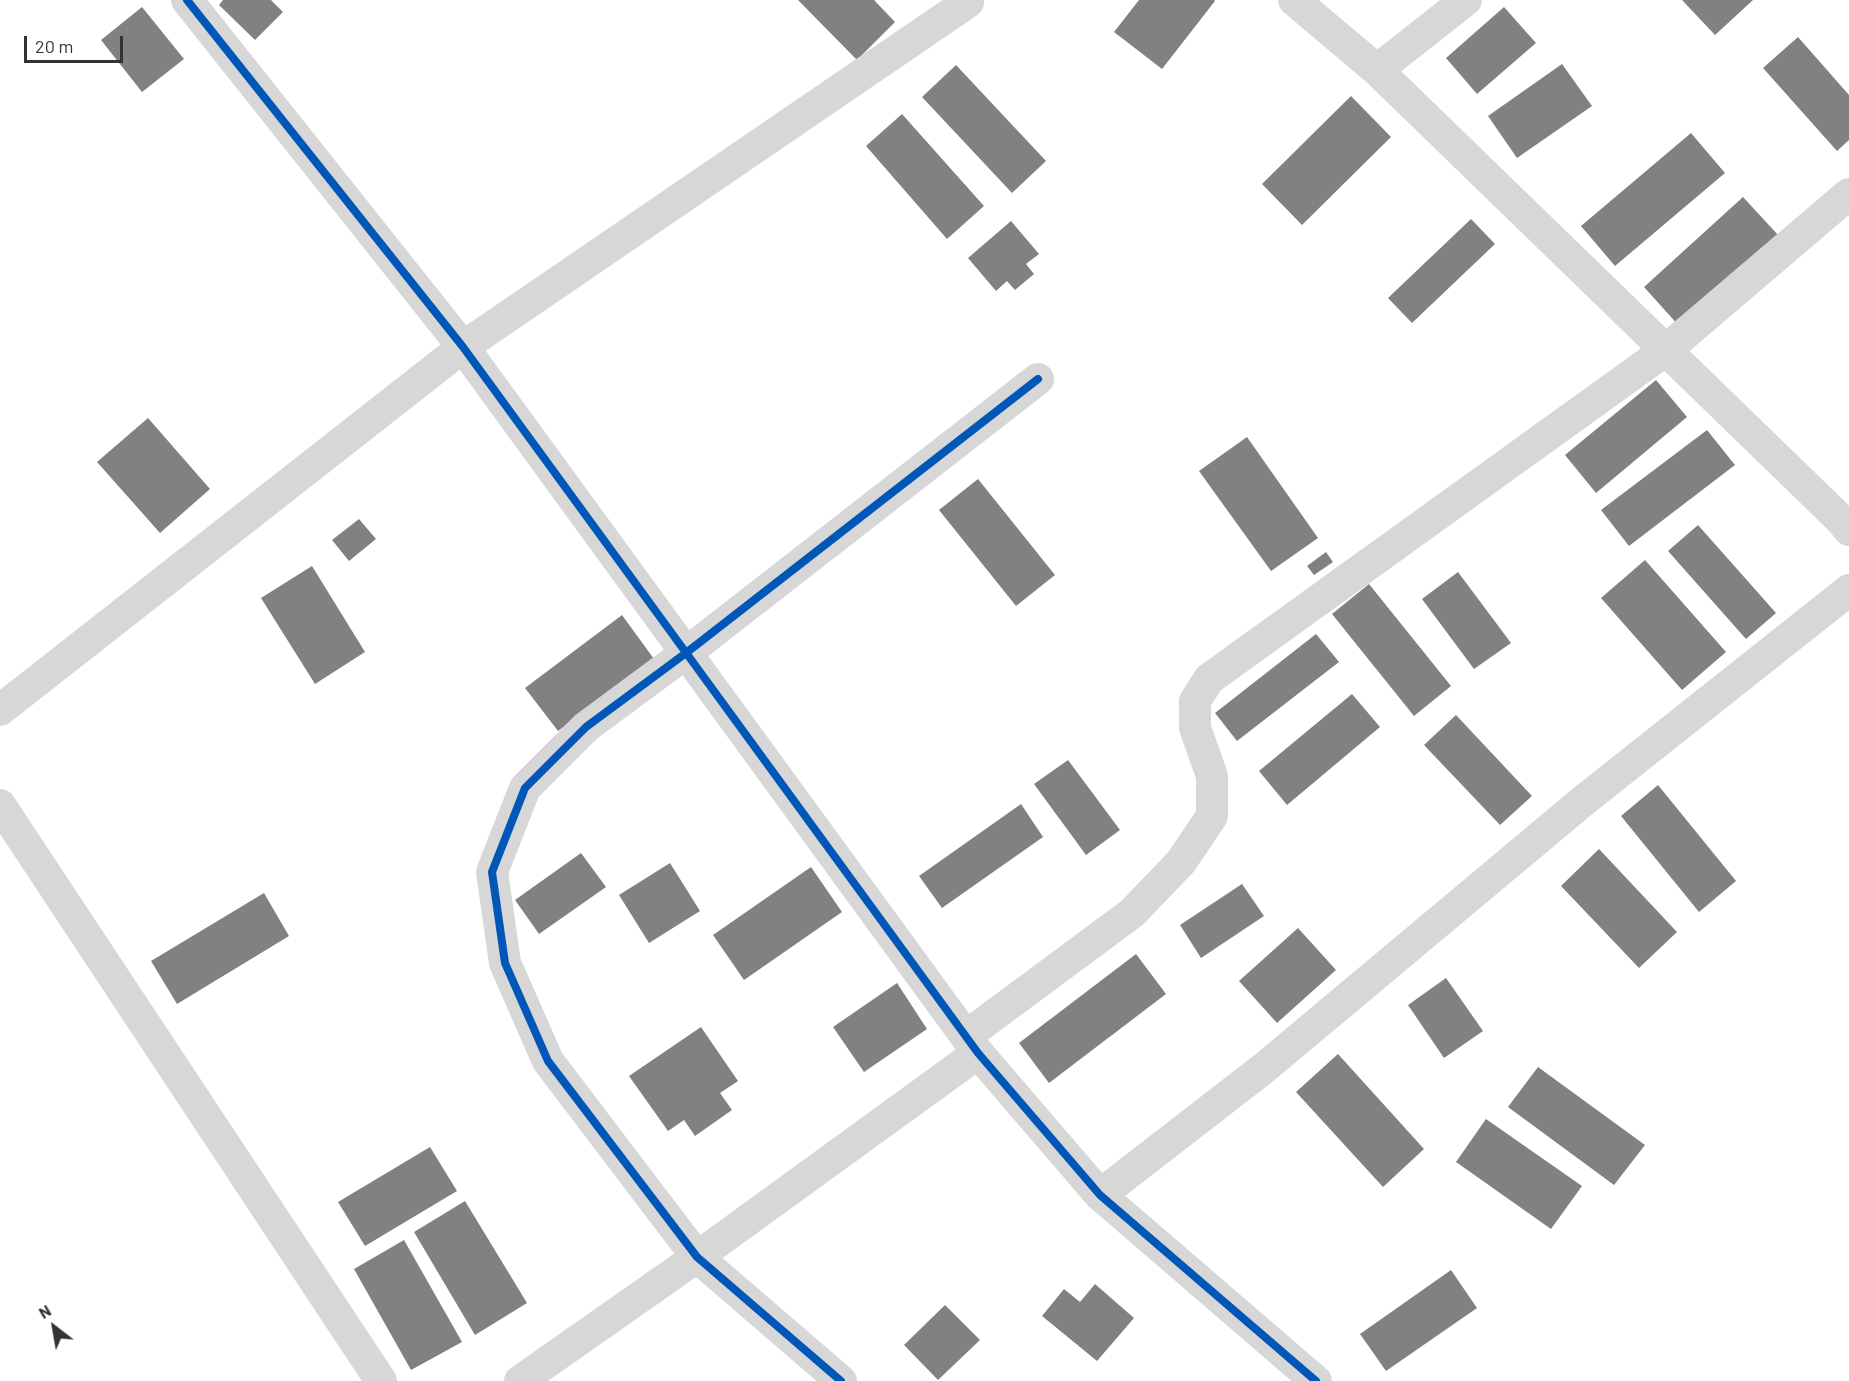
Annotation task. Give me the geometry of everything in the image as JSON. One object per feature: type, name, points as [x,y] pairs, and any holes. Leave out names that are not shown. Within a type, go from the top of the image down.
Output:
[{"type":"street","points":[[187,0],[463,347],[972,1044],[1100,1195],[1316,1381]]},
{"type":"street","points":[[1294,0],[1377,70],[1849,530]]},
{"type":"street","points":[[1377,70],[1466,0]]},
{"type":"street","points":[[0,710],[463,347],[968,2]]},
{"type":"street","points":[[520,1381],[697,1257],[972,1044],[1132,913],[1181,862],[1212,816],[1212,776],[1195,728],[1195,701],[1209,679],[1666,350],[1849,194]]},
{"type":"street","points":[[841,1381],[697,1257],[548,1061],[505,963],[492,872],[525,788],[586,727],[686,653],[1038,379]]},
{"type":"street","points":[[1100,1195],[1264,1068],[1583,801],[1849,590]]},
{"type":"street","points":[[0,806],[381,1381]]},
{"type":"building","points":[[223,0],[271,0],[283,12],[255,40],[219,5]]},
{"type":"building","points":[[798,0],[874,0],[895,22],[857,60]]},
{"type":"building","points":[[1139,0],[1215,1],[1162,69],[1114,32]]},
{"type":"building","points":[[1682,0],[1753,0],[1715,35]]},
{"type":"building","points":[[142,7],[184,59],[142,92],[101,40]]},
{"type":"building","points":[[1504,7],[1536,43],[1477,94],[1446,58]]},
{"type":"building","points":[[1798,37],[1849,95],[1849,140],[1837,151],[1763,68]]},
{"type":"building","points":[[1562,64],[1592,106],[1517,158],[1488,116]]},
{"type":"building","points":[[956,65],[1046,161],[1012,193],[922,97]]},
{"type":"building","points":[[1351,96],[1391,137],[1302,225],[1262,184]]},
{"type":"building","points":[[902,114],[984,206],[947,239],[866,146]]},
{"type":"building","points":[[1691,133],[1725,173],[1615,266],[1581,226]]},
{"type":"building","points":[[1743,197],[1779,236],[1680,327],[1644,287]]},
{"type":"building","points":[[1471,219],[1495,244],[1412,323],[1388,298]]},
{"type":"building","points":[[1011,221],[1039,254],[1026,264],[1034,274],[1015,290],[1007,281],[996,291],[968,258]]},
{"type":"building","points":[[1656,380],[1687,417],[1596,493],[1565,455]]},
{"type":"building","points":[[148,418],[210,489],[160,533],[97,462]]},
{"type":"building","points":[[1707,430],[1735,465],[1629,546],[1601,510]]},
{"type":"building","points":[[1247,437],[1318,538],[1271,571],[1199,471]]},
{"type":"building","points":[[978,479],[1055,575],[1016,606],[939,510]]},
{"type":"building","points":[[359,519],[376,539],[349,561],[332,540]]},
{"type":"building","points":[[1698,525],[1776,613],[1746,639],[1668,551]]},
{"type":"building","points":[[1326,552],[1333,562],[1314,575],[1307,566]]},
{"type":"building","points":[[1645,560],[1726,652],[1682,690],[1601,598]]},
{"type":"building","points":[[312,566],[365,652],[315,684],[261,598]]},
{"type":"building","points":[[1458,572],[1511,643],[1474,669],[1422,599]]},
{"type":"building","points":[[1369,584],[1451,686],[1414,716],[1332,614]]},
{"type":"building","points":[[622,615],[654,659],[558,731],[525,688]]},
{"type":"building","points":[[1316,634],[1339,662],[1237,741],[1215,713]]},
{"type":"building","points":[[1352,694],[1380,727],[1287,805],[1259,771]]},
{"type":"building","points":[[1456,715],[1532,796],[1500,825],[1424,745]]},
{"type":"building","points":[[1068,760],[1120,830],[1086,855],[1034,784]]},
{"type":"building","points":[[1658,785],[1736,881],[1699,912],[1621,816]]},
{"type":"building","points":[[1021,804],[1043,837],[942,908],[919,876]]},
{"type":"building","points":[[1599,849],[1677,932],[1639,968],[1561,886]]},
{"type":"building","points":[[581,853],[606,887],[539,934],[515,900]]},
{"type":"building","points":[[670,863],[700,911],[649,943],[619,895]]},
{"type":"building","points":[[811,867],[842,912],[744,980],[713,935]]},
{"type":"building","points":[[1242,884],[1264,916],[1201,958],[1180,925]]},
{"type":"building","points":[[264,893],[289,936],[177,1004],[151,961]]},
{"type":"building","points":[[1298,928],[1336,970],[1277,1023],[1239,981]]},
{"type":"building","points":[[1136,954],[1166,994],[1049,1083],[1019,1043]]},
{"type":"building","points":[[1446,978],[1483,1031],[1444,1058],[1408,1005]]},
{"type":"building","points":[[897,983],[927,1029],[864,1072],[833,1027]]},
{"type":"building","points":[[701,1027],[738,1081],[720,1093],[732,1110],[695,1136],[684,1120],[668,1131],[629,1076]]},
{"type":"building","points":[[1338,1054],[1424,1149],[1383,1187],[1296,1092]]},
{"type":"building","points":[[1538,1067],[1645,1145],[1614,1185],[1508,1107]]},
{"type":"building","points":[[1486,1119],[1582,1186],[1551,1229],[1456,1162]]},
{"type":"building","points":[[430,1147],[457,1191],[365,1246],[338,1202]]},
{"type":"building","points":[[465,1201],[527,1303],[475,1335],[414,1232]]},
{"type":"building","points":[[404,1240],[462,1342],[411,1370],[354,1269]]},
{"type":"building","points":[[1451,1270],[1477,1308],[1386,1371],[1360,1334]]},
{"type":"building","points":[[1095,1284],[1134,1318],[1097,1361],[1042,1316],[1064,1289],[1080,1302]]},
{"type":"building","points":[[945,1305],[980,1340],[938,1380],[904,1345]]},
{"type":"cycle path","points":[[187,0],[463,347],[978,1053],[1100,1195],[1316,1381]]},
{"type":"cycle path","points":[[841,1381],[697,1257],[548,1061],[505,963],[492,872],[525,788],[586,727],[686,653],[1038,379]]}]
